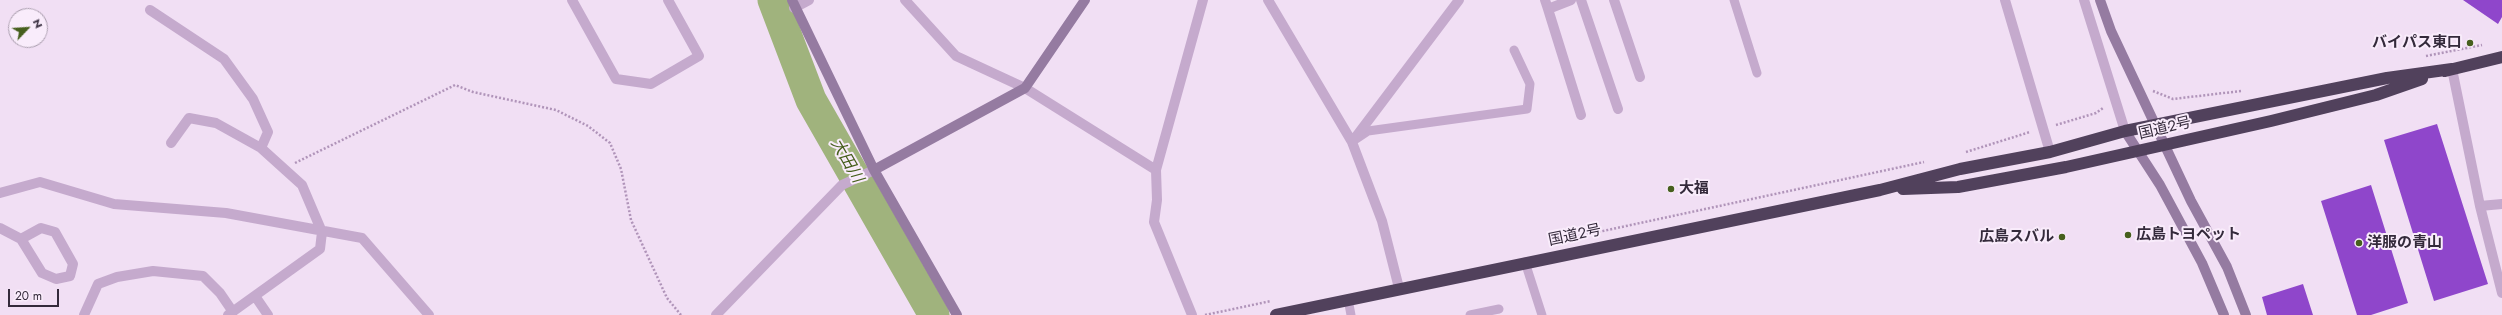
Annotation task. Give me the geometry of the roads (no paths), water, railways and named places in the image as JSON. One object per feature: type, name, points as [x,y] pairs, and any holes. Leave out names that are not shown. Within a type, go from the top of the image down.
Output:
[{"type":"highway","name":"国道2号","points":[[1880,190],[1958,187],[2139,152],[2376,95],[2452,69],[2502,57]]},
{"type":"highway","name":"国道2号","points":[[1276,315],[1399,288],[1880,190],[1960,170],[2050,152],[2125,131],[2387,78],[2452,69]]},
{"type":"street","points":[[572,0],[616,79],[651,84],[699,56],[668,0]]},
{"type":"street","points":[[809,0],[793,4],[874,170],[957,315]]},
{"type":"street","points":[[905,0],[956,56],[1025,88],[1156,170]]},
{"type":"street","points":[[716,315],[842,185],[874,170],[1025,88],[1085,0]]},
{"type":"street","points":[[1192,315],[1154,222],[1157,200],[1156,170],[1203,0]]},
{"type":"street","points":[[1268,0],[1352,142],[1382,221],[1399,288]]},
{"type":"street","points":[[1352,142],[1459,0]]},
{"type":"street","points":[[1571,0],[1547,5],[1581,115]]},
{"type":"street","points":[[1581,0],[1618,109]]},
{"type":"street","points":[[1614,0],[1640,77]]},
{"type":"street","points":[[2005,0],[2050,152]]},
{"type":"street","points":[[2084,0],[2114,100],[2125,131],[2160,185],[2202,263],[2224,315]]},
{"type":"street","points":[[2100,0],[2111,31],[2155,126],[2227,267],[2246,315]]},
{"type":"street","points":[[150,10],[224,58],[253,99],[268,132],[261,148]]},
{"type":"street","points":[[2452,69],[2480,206],[2502,293]]},
{"type":"street","points":[[86,314],[98,284],[117,277],[153,271],[203,276],[220,292],[231,313],[320,249],[322,232],[302,185],[261,148],[216,123],[189,118],[171,143]]},
{"type":"street","points":[[0,193],[40,182],[114,204],[226,212],[322,232],[362,238],[429,315]]},
{"type":"street","points":[[2480,206],[2502,204]]},
{"type":"street","points":[[0,228],[21,240],[42,273],[56,279],[70,276],[73,264],[55,232],[41,228],[21,240]]},
{"type":"street","points":[[255,296],[268,315]]},
{"type":"lane","points":[[1734,0],[1757,73]]},
{"type":"lane","points":[[1352,142],[1368,131],[1527,109],[1530,84],[1514,50]]},
{"type":"lane","points":[[1525,262],[1542,315]]},
{"type":"lane","points":[[1348,299],[1351,315]]},
{"type":"lane","points":[[1470,315],[1499,309]]},
{"type":"waterway","name":"大田川","points":[[773,0],[811,100],[934,315]]},
{"type":"place","name":"バイパス東口","points":[[2470,43]]},
{"type":"place","name":"大福","points":[[1671,189]]},
{"type":"place","name":"広島トヨペット","points":[[2128,235]]},
{"type":"place","name":"広島スバル","points":[[2062,237]]},
{"type":"place","name":"洋服の青山","points":[[2359,243]]}]
